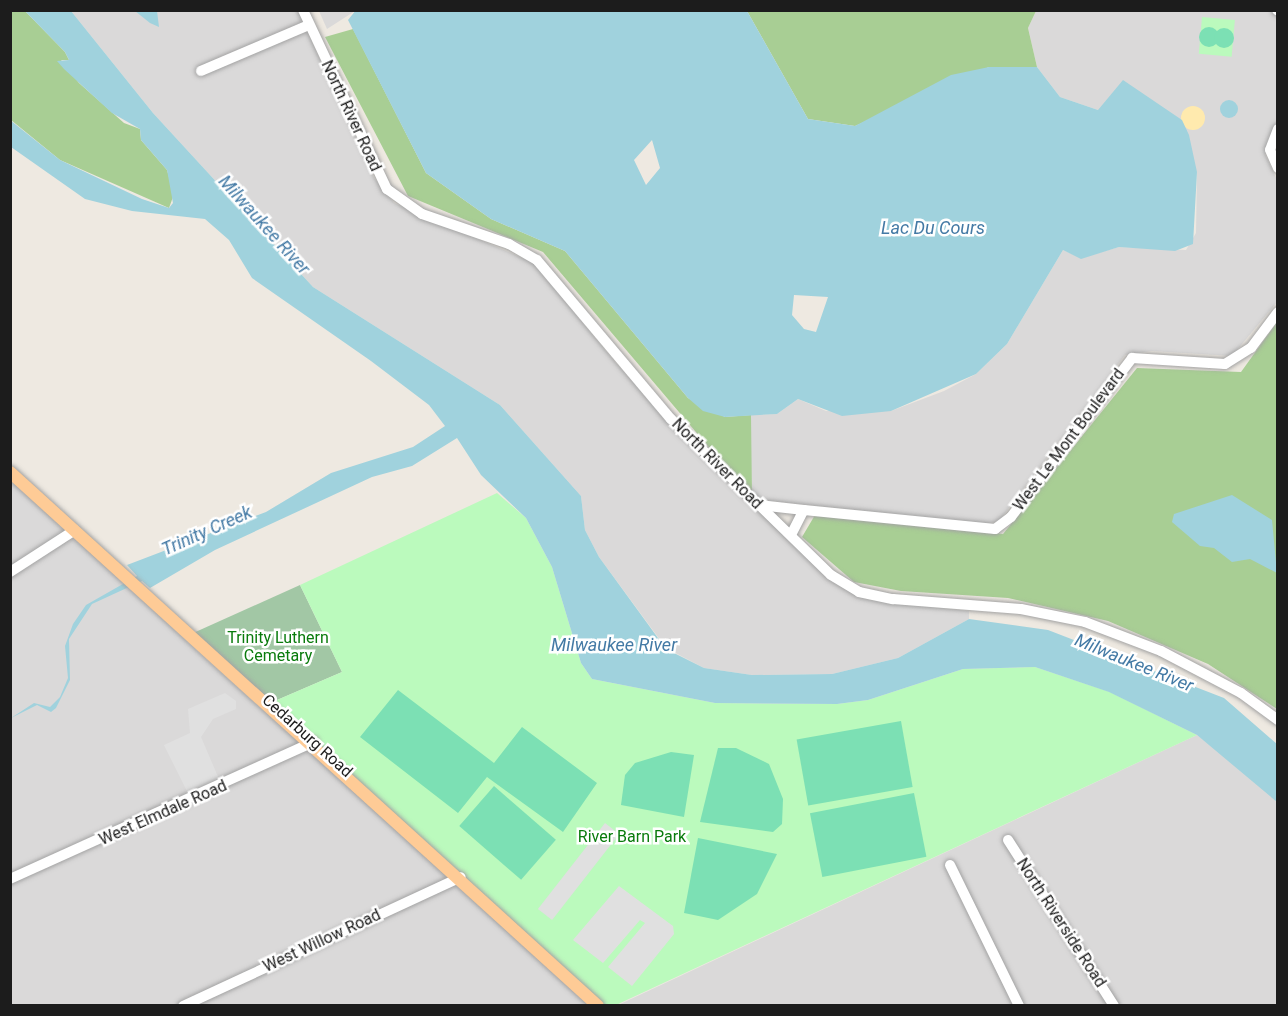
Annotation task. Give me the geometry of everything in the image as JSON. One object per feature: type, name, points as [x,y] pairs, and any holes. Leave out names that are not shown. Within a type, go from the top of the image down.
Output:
[{"type":"main road","name":"Cedarburg Road","points":[[10,472],[313,742],[598,1005]]},
{"type":"street","name":"North River Road","points":[[303,10],[387,189],[422,214],[508,244],[537,260],[663,410],[831,575],[859,592],[1085,622],[1161,651],[1241,693],[1278,720]]},
{"type":"street","points":[[201,71],[309,25]]},
{"type":"street","points":[[1278,129],[1270,150],[1278,168]]},
{"type":"street","name":"West Le Mont Boulevard","points":[[759,505],[995,529],[1011,517],[1132,358],[1225,363],[1251,348],[1278,312]]},
{"type":"street","points":[[791,535],[804,510]]},
{"type":"street","points":[[10,572],[75,530]]},
{"type":"street","name":"West Elmdale Road","points":[[10,879],[313,742]]},
{"type":"street","name":"North Riverside Road","points":[[1008,840],[1114,1005]]},
{"type":"street","points":[[950,865],[1019,1005]]},
{"type":"street","name":"West Willow Road","points":[[183,1005],[461,878]]},
{"type":"shaded area","points":[[71,11],[298,11],[374,178],[394,203],[534,263],[614,361],[711,466],[838,585],[869,600],[969,611],[969,619],[898,658],[832,674],[752,675],[704,668],[666,648],[599,557],[585,530],[581,496],[500,405],[313,287],[153,113]]},
{"type":"shaded area","points":[[319,11],[355,11],[327,29]]},
{"type":"shaded area","points":[[1036,11],[1277,11],[1277,145],[1265,154],[1277,180],[1277,302],[1232,356],[1152,351],[1125,355],[999,521],[984,524],[762,500],[750,494],[751,415],[777,414],[798,399],[826,411],[891,411],[944,391],[976,374],[1007,344],[1063,250],[1081,258],[1119,247],[1186,250],[1196,233],[1197,172],[1098,110],[1060,97],[1037,67],[1028,28]]},
{"type":"shaded area","points":[[10,477],[196,650],[591,1005],[11,1005]]},
{"type":"shaded area","points":[[225,693],[236,701],[236,709],[213,719],[201,737],[219,779],[188,793],[164,745],[190,733],[188,709]]},
{"type":"shaded area","points":[[1197,735],[1270,791],[1277,803],[1277,1005],[616,1006]]},
{"type":"shaded area","points":[[605,823],[619,834],[552,920],[538,909]]},
{"type":"shaded area","points":[[619,886],[673,926],[674,934],[632,986],[608,967],[645,923],[640,920],[603,963],[573,940]]},
{"type":"green space","points":[[10,11],[25,11],[65,52],[69,60],[61,60],[79,83],[124,123],[140,129],[141,140],[167,170],[174,194],[169,208],[60,160],[11,120]]},
{"type":"green space","points":[[747,11],[1036,11],[1028,28],[1037,67],[989,67],[855,126],[808,119]]},
{"type":"green space","points":[[1202,17],[1235,20],[1232,57],[1199,54]]},
{"type":"green space","points":[[1209,27],[1216,30],[1219,37],[1216,44],[1209,47],[1202,44],[1199,37],[1202,30]]},
{"type":"green space","points":[[1224,28],[1231,31],[1234,38],[1231,45],[1224,48],[1217,45],[1214,38],[1217,31]]},
{"type":"green space","points":[[353,29],[426,173],[491,219],[565,251],[688,398],[725,417],[751,415],[752,498],[543,252],[408,196],[325,37]]},
{"type":"green space","points":[[1277,322],[1277,709],[1208,664],[1108,621],[1008,598],[901,591],[854,582],[802,537],[815,515],[1003,534],[1137,368],[1241,372]]},
{"type":"green space","name":"River Barn Park","points":[[497,493],[526,518],[552,567],[581,663],[592,679],[715,703],[837,704],[868,700],[963,669],[1035,667],[1110,692],[1197,735],[616,1005],[598,1006],[270,703],[342,672],[300,585]]},
{"type":"green space","name":"Trinity Luthern Cemetary","points":[[300,585],[342,672],[270,703],[191,634]]},
{"type":"green space","points":[[398,690],[494,763],[522,727],[597,783],[563,832],[487,777],[458,813],[360,737]]},
{"type":"green space","points":[[901,721],[913,787],[808,805],[797,739]]},
{"type":"green space","points":[[718,748],[736,748],[769,764],[783,799],[782,824],[773,832],[700,822]]},
{"type":"green space","points":[[671,752],[694,755],[684,817],[621,805],[625,775],[635,763]]},
{"type":"green space","points":[[494,786],[556,840],[521,880],[459,826]]},
{"type":"green space","points":[[914,793],[926,857],[822,877],[810,813]]},
{"type":"green space","points":[[698,838],[777,854],[757,894],[718,920],[684,913]]},
{"type":"sand","points":[[1193,106],[1201,110],[1205,118],[1201,126],[1193,130],[1185,126],[1181,118],[1185,110]]},
{"type":"water","name":"Lac Du Cours","points":[[356,10],[747,11],[808,119],[855,126],[951,75],[989,67],[1037,67],[1060,97],[1098,110],[1123,80],[1182,120],[1189,135],[1197,172],[1193,244],[1175,251],[1119,247],[1081,259],[1063,250],[1007,344],[976,374],[891,411],[842,416],[798,399],[777,414],[725,417],[703,411],[688,398],[565,251],[491,219],[426,173],[348,20]],"holes":[[[652,140],[660,168],[646,185],[634,160]],[[794,295],[828,297],[816,332],[804,329],[792,315]]]},
{"type":"water","name":"Milwaukee River","points":[[25,11],[71,11],[153,113],[313,287],[500,405],[581,496],[585,530],[599,557],[666,649],[704,668],[752,675],[832,674],[898,658],[969,619],[1048,630],[1224,698],[1277,744],[1277,802],[1197,735],[1109,692],[1035,667],[963,669],[868,700],[837,704],[715,703],[592,679],[581,663],[552,567],[526,518],[481,475],[457,438],[412,466],[372,477],[215,550],[150,588],[142,581],[92,604],[69,639],[70,680],[56,708],[51,712],[37,705],[11,718],[34,703],[50,707],[60,697],[68,678],[65,646],[73,624],[86,605],[137,576],[127,565],[266,512],[331,473],[413,447],[445,426],[429,405],[371,361],[252,278],[229,240],[205,219],[132,211],[85,199],[11,147],[10,120],[60,160],[142,199],[169,208],[173,203],[167,170],[141,140],[140,129],[112,113],[64,69],[57,61],[69,60],[65,52]]},
{"type":"water","points":[[135,11],[157,11],[159,27],[150,23]]},
{"type":"water","points":[[1225,100],[1233,100],[1238,105],[1236,116],[1225,118],[1220,113],[1220,105]]},
{"type":"water","points":[[1232,495],[1272,520],[1277,573],[1250,559],[1232,562],[1214,548],[1200,546],[1172,522],[1174,514]]},
{"type":"water label","name":"Trinity Creek","points":[[207,531]]}]
